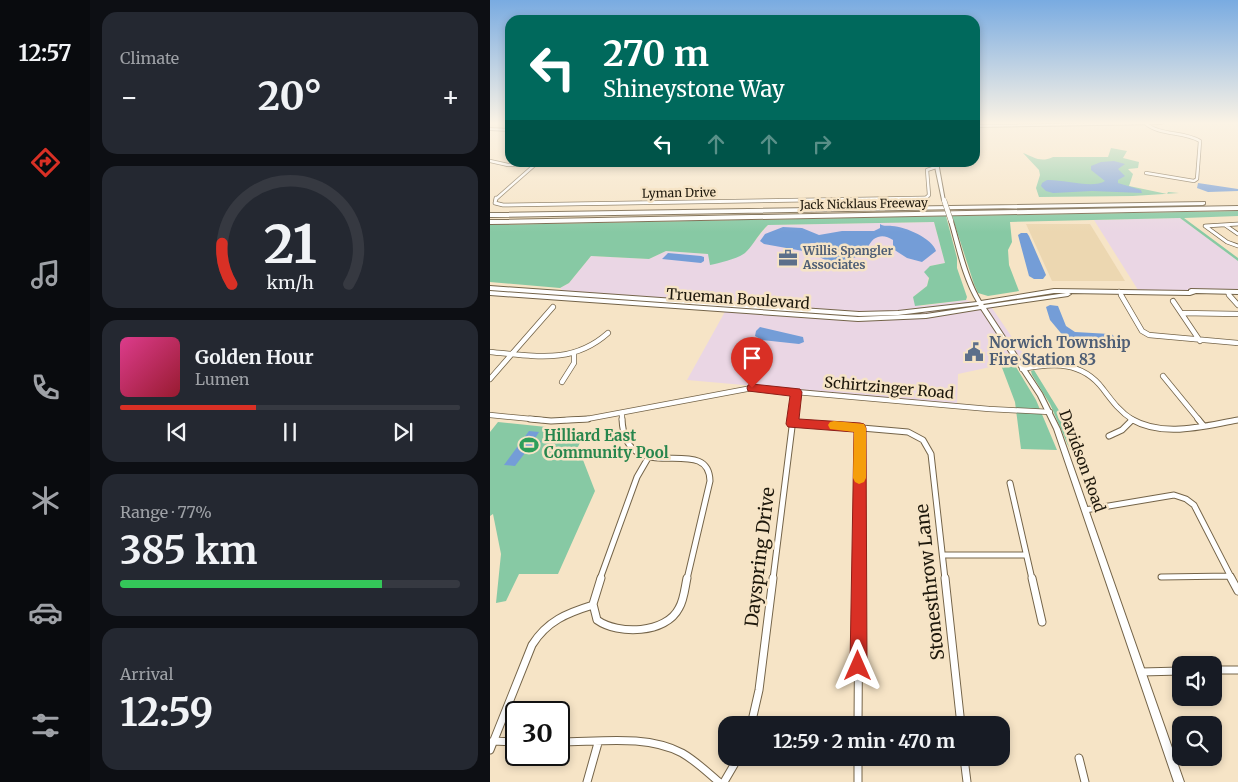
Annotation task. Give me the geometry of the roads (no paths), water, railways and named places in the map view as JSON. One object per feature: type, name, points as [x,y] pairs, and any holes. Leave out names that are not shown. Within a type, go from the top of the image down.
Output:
[{"type":"highway","name":"Jack Nicklaus Freeway","points":[[490,215],[1238,202]]},
{"type":"highway","name":"Jack Nicklaus Freeway","points":[[490,222],[1238,208]]},
{"type":"main road","name":"Davidson Road","points":[[936,167],[944,200],[967,274],[982,306],[1050,412],[1058,429],[1179,782]]},
{"type":"main road","name":"Trueman Boulevard","points":[[490,288],[858,314],[898,313],[982,306]]},
{"type":"main road","points":[[982,306],[1084,291],[1161,294],[1238,292]]},
{"type":"main road","name":"Trueman Boulevard","points":[[490,293],[858,319],[926,316],[982,306]]},
{"type":"street","points":[[1146,173],[1194,181],[1198,159]]},
{"type":"street","points":[[490,161],[505,164]]},
{"type":"street","name":"Lyman Drive","points":[[533,167],[496,198],[495,203],[503,205],[922,199],[929,195],[928,169],[932,167]]},
{"type":"street","points":[[1224,224],[1238,234]]},
{"type":"street","points":[[1238,224],[1206,226],[1227,242],[1238,246]]},
{"type":"street","points":[[1119,291],[1142,331],[1149,336],[1238,344]]},
{"type":"street","points":[[1227,292],[1238,305]]},
{"type":"street","points":[[1174,301],[1200,340]]},
{"type":"street","points":[[490,379],[553,307]]},
{"type":"street","points":[[1182,314],[1238,314]]},
{"type":"street","points":[[490,352],[554,357],[574,354],[592,346],[608,333]]},
{"type":"street","points":[[562,382],[574,363],[574,354]]},
{"type":"street","points":[[1022,369],[1054,363],[1066,364],[1081,369],[1096,379],[1119,410],[1132,420],[1145,426],[1163,429],[1238,420]]},
{"type":"street","points":[[1163,376],[1203,425]]},
{"type":"street","name":"Schirtzinger Road","points":[[490,415],[551,421],[587,419],[746,388],[989,409],[1050,412]]},
{"type":"street","name":"Dayspring Drive","points":[[753,716],[759,690],[796,392]]},
{"type":"street","points":[[622,413],[621,432],[625,442],[632,451],[648,458],[692,459],[704,463],[710,472],[710,481],[680,607],[668,621],[651,628],[604,626],[596,618],[593,604],[595,594],[637,477],[648,458]]},
{"type":"street","points":[[1109,436],[1122,430],[1132,420]]},
{"type":"street","points":[[792,424],[860,428],[858,716]]},
{"type":"street","name":"Stonesthrow Lane","points":[[860,428],[912,433],[928,444],[931,454],[943,555],[960,716]]},
{"type":"street","points":[[1010,483],[1042,622]]},
{"type":"street","points":[[1085,510],[1174,495],[1188,500],[1198,511],[1238,591]]},
{"type":"street","points":[[943,555],[1026,555]]},
{"type":"street","points":[[1161,577],[1231,576]]},
{"type":"street","points":[[490,750],[532,645],[541,631],[561,615],[593,604]]},
{"type":"street","points":[[1222,670],[1238,670]]},
{"type":"street","points":[[1141,672],[1172,671]]},
{"type":"street","points":[[493,742],[505,742]]},
{"type":"street","points":[[570,742],[633,742],[666,746],[687,756],[719,782]]},
{"type":"street","points":[[587,782],[598,743]]},
{"type":"street","points":[[1079,758],[1084,782]]},
{"type":"street","points":[[724,782],[733,766]]},
{"type":"street","points":[[858,766],[858,782]]},
{"type":"street","points":[[965,766],[967,782]]},
{"type":"water","points":[[1114,161],[1125,164],[1118,169],[1125,176],[1118,180],[1118,183],[1141,190],[1142,193],[1092,191],[1053,193],[1046,191],[1041,186],[1047,180],[1085,184],[1100,183],[1105,181],[1091,170],[1091,166],[1101,162]]},
{"type":"water","points":[[1198,183],[1238,189],[1238,191],[1208,192],[1197,188]]},
{"type":"water","points":[[880,224],[904,228],[918,234],[934,246],[936,251],[922,262],[907,258],[893,249],[893,240],[882,236],[874,239],[860,255],[836,262],[818,256],[822,250],[819,244],[810,244],[803,251],[764,244],[760,241],[765,234],[783,227],[802,228],[819,235],[842,231],[874,231],[880,228]]},
{"type":"water","points":[[1027,233],[1029,236],[1046,275],[1043,279],[1034,279],[1029,276],[1018,235]]},
{"type":"water","points":[[668,253],[701,256],[704,257],[704,261],[701,263],[662,259]]},
{"type":"water","points":[[1050,305],[1058,306],[1066,326],[1075,332],[1110,334],[1113,335],[1116,342],[1073,341],[1065,338],[1050,320],[1046,307]]},
{"type":"water","points":[[760,327],[803,337],[804,342],[799,344],[762,340],[755,336],[756,331]]},
{"type":"water","name":"Hilliard East Community Pool","points":[[529,431],[539,432],[534,440],[541,441],[535,450],[528,449],[515,466],[504,465]]},
{"type":"place","name":"Willis Spangler Associates","points":[[788,258]]},
{"type":"place","name":"Norwich Township Fire Station 83","points":[[974,352]]},
{"type":"place","name":"Hilliard East Community Pool","points":[[529,445]]}]
